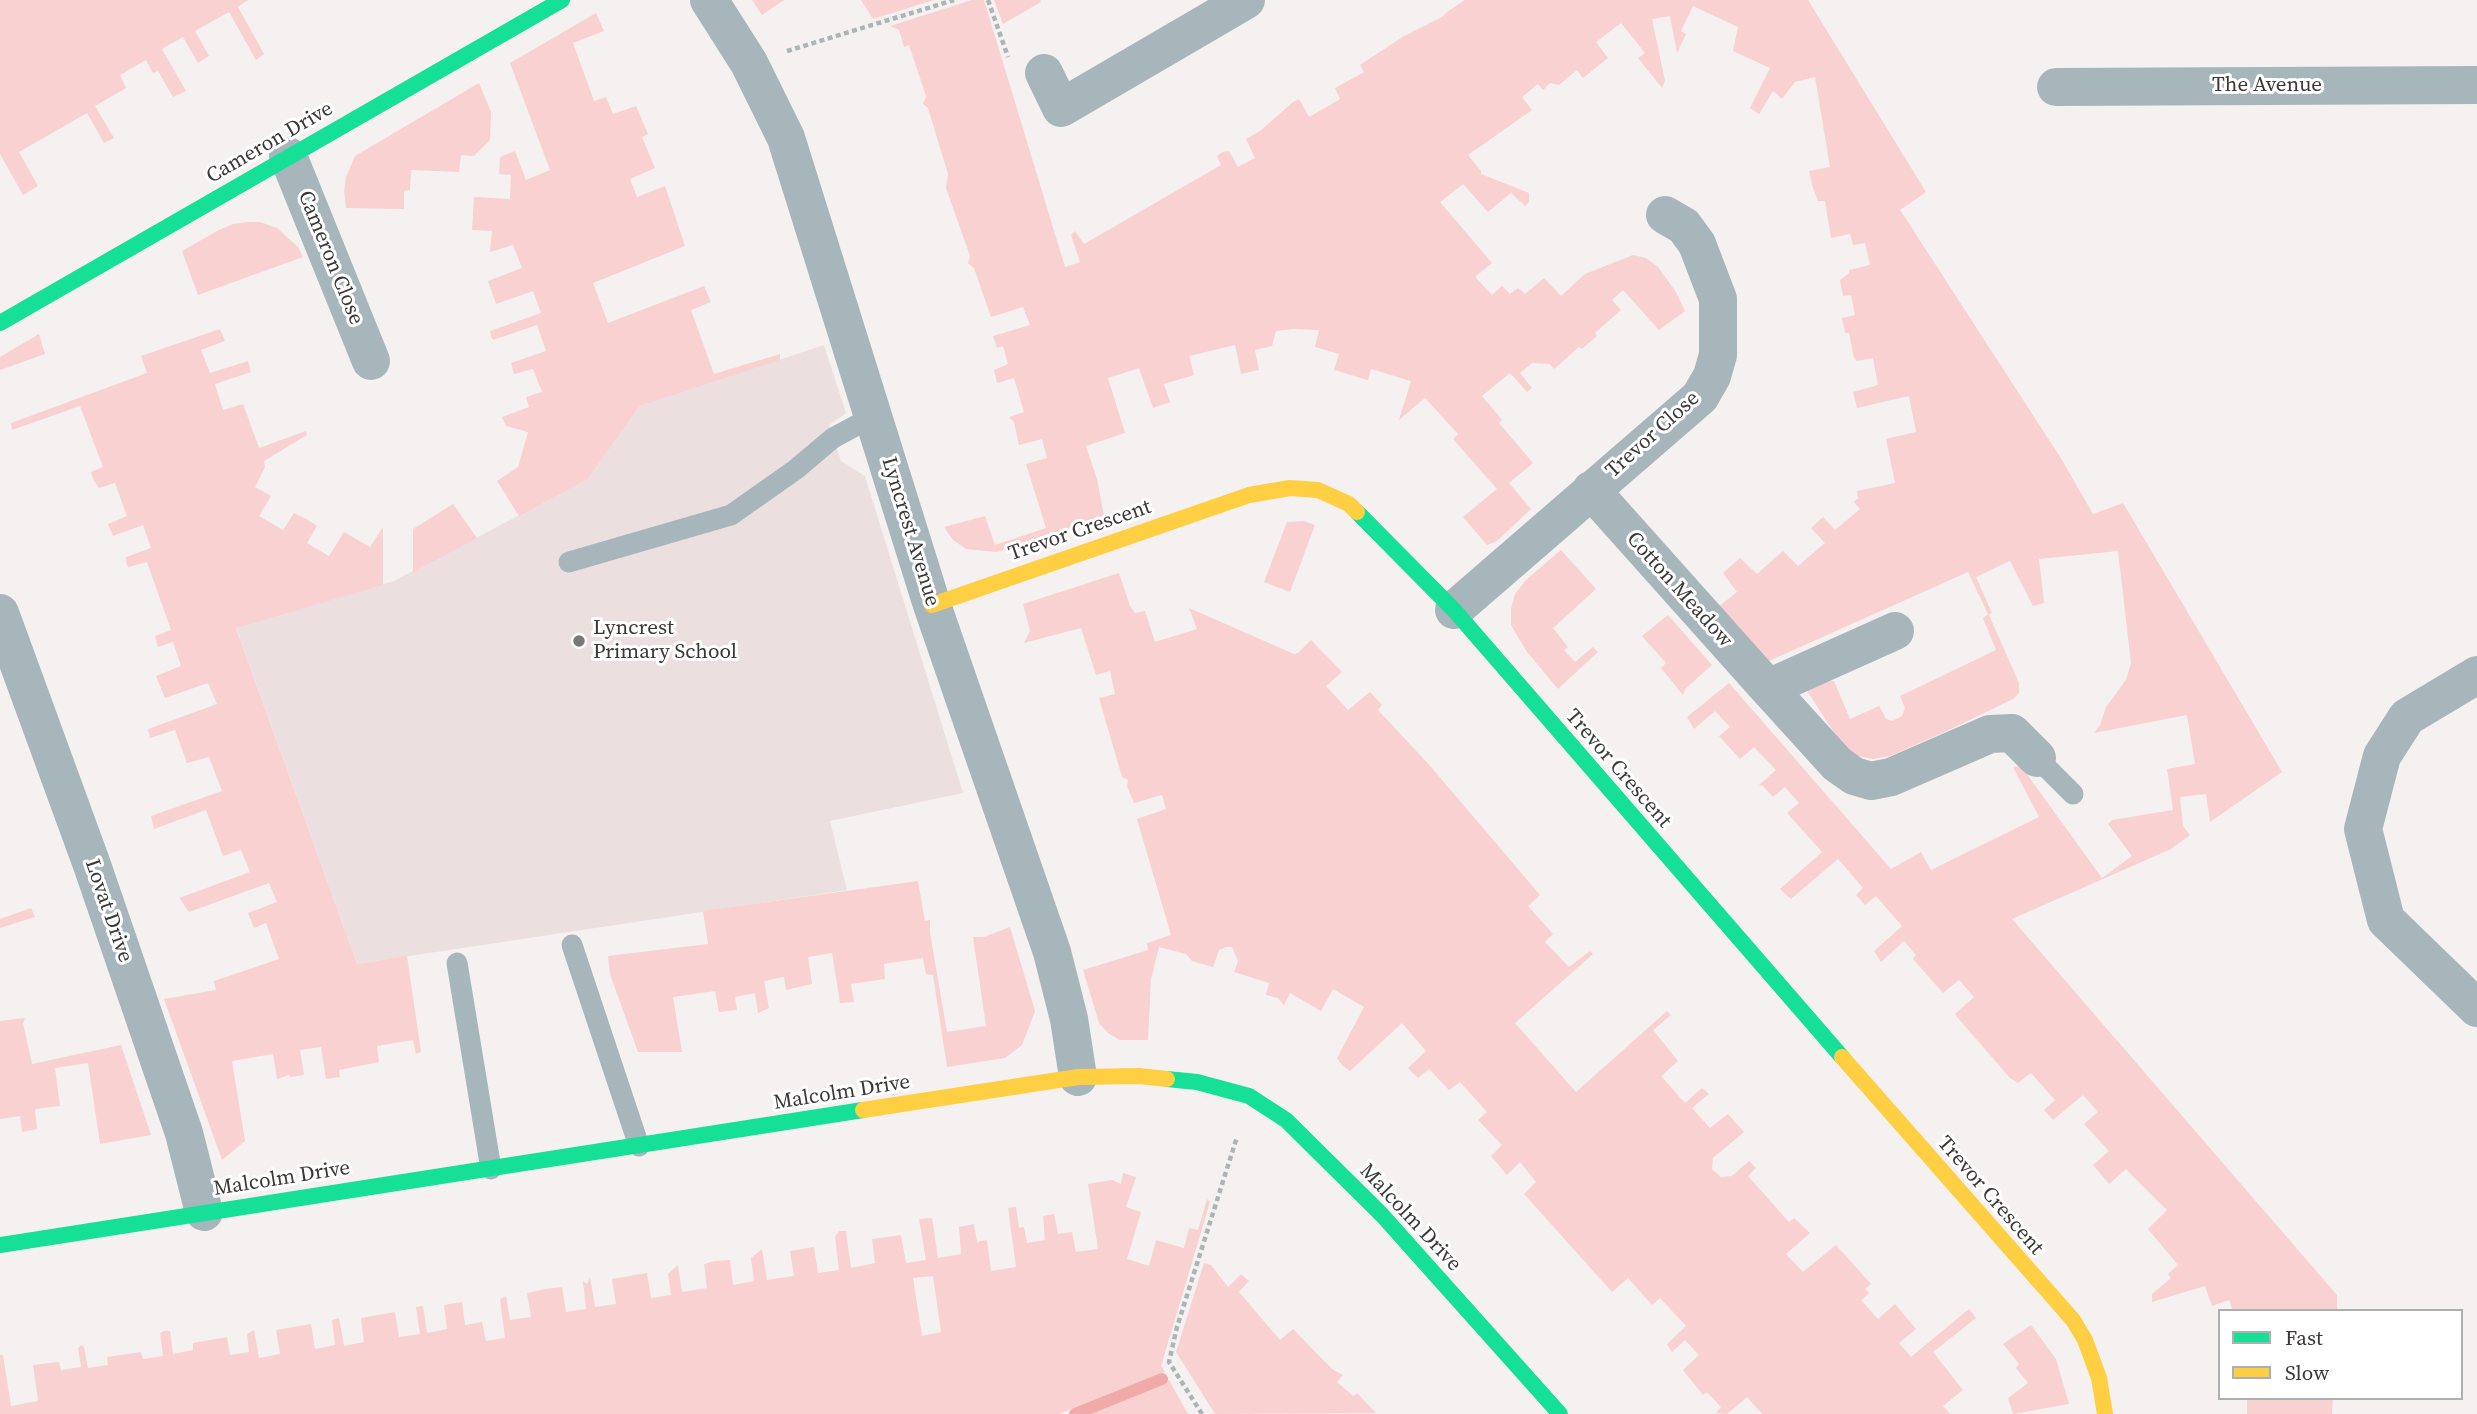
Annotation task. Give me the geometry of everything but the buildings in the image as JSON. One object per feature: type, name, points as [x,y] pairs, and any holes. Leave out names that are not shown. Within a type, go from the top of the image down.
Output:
[{"type":"street","name":"Cameron Drive","points":[[0,323],[562,0]]},
{"type":"street","name":"Lyncrest Avenue","points":[[709,0],[749,63],[786,138],[932,605],[1052,952],[1069,1019],[1079,1077]]},
{"type":"street","points":[[1027,69],[1061,108],[1246,0]]},
{"type":"street","name":"The Avenue","points":[[2056,87],[2477,85]]},
{"type":"street","name":"Cameron Close","points":[[288,156],[371,360]]},
{"type":"street","name":"Trevor Close","points":[[1454,610],[1700,397],[1712,376],[1718,355],[1718,299],[1697,244],[1684,226],[1665,215]]},
{"type":"street","name":"Trevor Crescent","points":[[932,605],[1249,495],[1290,488],[1318,490],[1349,504],[1454,610],[2073,1320],[2085,1340],[2099,1378],[2105,1414]]},
{"type":"street","name":"Cotton Meadow","points":[[1591,490],[1837,764],[1854,776],[1871,781],[1891,776],[1990,734],[2012,733],[2037,758]]},
{"type":"street","name":"Lovat Drive","points":[[0,613],[92,865],[184,1133],[204,1212]]},
{"type":"street","points":[[1768,688],[1895,631]]},
{"type":"street","points":[[2477,675],[2407,718],[2382,756],[2363,829],[2386,920],[2477,1008]]},
{"type":"street","name":"Malcolm Drive","points":[[0,1245],[1079,1077],[1139,1076],[1196,1082],[1249,1096],[1286,1120],[1382,1215],[1560,1414]]},
{"type":"lane","points":[[569,562],[731,515],[795,470],[833,438],[874,416]]},
{"type":"lane","points":[[2037,758],[2074,794]]},
{"type":"lane","points":[[572,945],[639,1146]]},
{"type":"lane","points":[[457,963],[491,1169]]},
{"type":"path","points":[[785,52],[954,0]]},
{"type":"path","points":[[988,0],[1027,69]]},
{"type":"path","points":[[1202,1414],[1169,1362],[1177,1326],[1249,1096]]},
{"type":"shaded area","points":[[0,0],[248,0],[238,7],[264,54],[256,60],[229,12],[195,31],[209,56],[198,63],[183,37],[162,49],[186,91],[173,97],[158,71],[153,73],[146,60],[120,75],[126,88],[95,106],[114,138],[104,143],[87,113],[19,152],[38,186],[23,195],[0,154]]},
{"type":"shaded area","points":[[752,0],[784,0],[762,15]]},
{"type":"shaded area","points":[[861,0],[934,0],[873,19]]},
{"type":"shaded area","points":[[972,0],[984,0],[1065,267],[1080,262],[1071,235],[1075,231],[1084,244],[1221,165],[1217,156],[1223,152],[1229,151],[1238,167],[1255,158],[1246,139],[1260,131],[1293,102],[1299,99],[1309,117],[1340,99],[1335,88],[1364,72],[1360,65],[1404,36],[1442,17],[1465,0],[1808,0],[1926,192],[1900,210],[2062,460],[2093,514],[2123,503],[2282,772],[2210,822],[2206,794],[2180,797],[2183,826],[2190,835],[2171,849],[2012,919],[2337,1295],[2337,1309],[2232,1309],[2229,1300],[2212,1306],[2205,1286],[2152,1302],[2152,1294],[2171,1278],[2168,1274],[2178,1265],[2148,1229],[2167,1210],[2126,1169],[2109,1184],[2093,1165],[2109,1151],[2084,1124],[2098,1112],[2083,1095],[2053,1120],[2044,1110],[2055,1100],[2031,1073],[2018,1083],[2010,1078],[1955,1014],[1974,997],[1959,980],[1943,993],[1913,959],[1916,955],[1904,941],[1881,962],[1874,951],[1902,926],[1876,896],[1865,905],[1856,895],[1863,888],[1838,859],[1791,899],[1780,889],[1822,852],[1787,813],[1799,803],[1785,787],[1773,797],[1759,785],[1776,770],[1754,747],[1740,759],[1719,736],[1730,727],[1715,711],[1694,729],[1687,717],[1729,683],[1891,869],[1921,852],[1931,870],[2039,817],[2013,767],[2021,766],[2102,878],[2132,856],[2108,824],[2112,820],[2173,810],[2167,769],[2195,764],[2187,715],[2094,733],[2106,707],[2126,680],[2131,663],[2118,551],[2039,559],[2044,603],[2033,606],[2010,561],[1976,577],[1992,613],[1989,615],[2019,683],[2019,693],[2013,699],[1949,730],[1890,756],[1873,759],[1859,756],[1844,748],[1802,683],[1834,681],[1850,719],[1879,706],[1886,719],[1892,721],[1902,716],[1905,708],[1900,696],[1996,650],[1983,618],[1988,614],[1968,572],[1760,665],[1718,607],[1737,592],[1723,573],[1740,558],[1757,574],[1783,551],[1798,566],[1825,543],[1811,528],[1823,517],[1835,530],[1860,509],[1854,502],[1858,498],[1857,491],[1895,483],[1886,439],[1916,432],[1909,396],[1857,408],[1853,392],[1878,385],[1873,358],[1857,361],[1854,358],[1849,333],[1845,333],[1842,318],[1855,315],[1851,295],[1843,296],[1840,280],[1849,270],[1870,265],[1865,243],[1853,245],[1850,234],[1831,238],[1825,201],[1818,201],[1813,188],[1809,171],[1830,167],[1815,77],[1795,82],[1782,99],[1773,91],[1759,114],[1750,108],[1770,68],[1733,51],[1738,27],[1693,6],[1681,31],[1686,34],[1677,53],[1670,16],[1652,19],[1665,81],[1662,88],[1638,58],[1645,53],[1621,23],[1596,42],[1608,58],[1583,78],[1577,70],[1559,85],[1550,83],[1543,90],[1538,84],[1522,97],[1532,110],[1468,155],[1481,174],[1529,193],[1529,202],[1525,206],[1511,193],[1488,212],[1463,184],[1440,202],[1492,263],[1475,277],[1492,295],[1502,286],[1510,294],[1518,288],[1525,294],[1544,278],[1561,296],[1585,274],[1633,255],[1646,258],[1658,267],[1676,292],[1685,311],[1659,330],[1623,290],[1612,300],[1621,310],[1595,333],[1597,336],[1582,349],[1579,347],[1554,369],[1550,364],[1532,363],[1520,373],[1532,388],[1527,392],[1510,373],[1482,396],[1502,420],[1499,423],[1533,463],[1509,483],[1531,509],[1497,541],[1487,545],[1463,517],[1497,489],[1453,439],[1458,434],[1425,398],[1399,420],[1411,381],[1371,369],[1368,380],[1334,370],[1339,354],[1315,347],[1319,330],[1293,329],[1276,331],[1272,346],[1255,350],[1259,370],[1241,374],[1235,345],[1189,356],[1194,375],[1164,384],[1170,402],[1153,408],[1139,368],[1108,378],[1125,433],[1086,446],[1097,479],[1104,516],[997,552],[966,549],[953,540],[944,527],[985,516],[995,545],[1046,528],[1026,464],[1047,458],[1042,439],[1019,445],[1014,422],[1009,417],[1024,412],[1014,378],[997,383],[994,370],[1008,364],[1003,346],[997,348],[993,336],[1030,325],[1023,307],[991,317],[974,268],[968,263],[970,256],[946,188],[948,174],[928,108],[923,104],[926,96],[909,45],[904,47],[899,30],[890,26]]},
{"type":"shaded area","points":[[994,0],[1040,0],[1041,2],[1003,24]]},
{"type":"shaded area","points":[[596,13],[604,31],[573,43],[594,101],[606,97],[613,114],[636,106],[648,134],[642,137],[655,168],[630,179],[637,197],[665,186],[685,246],[593,283],[608,323],[704,286],[711,302],[691,310],[714,374],[780,354],[780,360],[640,406],[588,479],[519,516],[497,481],[518,467],[528,432],[506,426],[502,417],[529,407],[526,397],[542,392],[533,369],[514,374],[511,363],[546,351],[537,325],[493,340],[490,331],[541,313],[533,291],[496,304],[488,281],[522,268],[513,245],[490,252],[492,231],[472,230],[474,197],[510,199],[511,175],[499,174],[500,157],[515,151],[526,180],[550,170],[510,63]]},
{"type":"shaded area","points":[[479,83],[491,112],[490,140],[474,156],[461,155],[459,172],[411,170],[410,190],[404,191],[404,209],[346,208],[346,177],[355,156]]},
{"type":"shaded area","points":[[247,222],[260,222],[277,228],[298,247],[303,257],[198,295],[182,251],[219,230]]},
{"type":"shaded area","points":[[220,329],[225,341],[201,350],[210,373],[248,361],[251,372],[215,384],[223,410],[243,404],[259,448],[306,431],[307,435],[264,461],[265,467],[255,487],[271,496],[259,516],[283,530],[294,513],[308,520],[317,526],[307,543],[329,556],[344,532],[370,547],[383,527],[383,585],[236,628],[357,964],[407,956],[421,1052],[416,1054],[413,1040],[377,1046],[379,1062],[339,1070],[340,1077],[326,1079],[321,1047],[300,1050],[304,1075],[289,1075],[277,1079],[273,1054],[232,1061],[245,1141],[222,1160],[164,999],[216,990],[214,981],[279,959],[266,923],[254,928],[248,913],[277,902],[269,883],[189,912],[179,898],[250,872],[241,850],[223,856],[206,810],[154,829],[151,816],[222,791],[209,757],[187,763],[175,730],[150,738],[148,729],[217,704],[208,683],[165,698],[156,676],[181,666],[173,642],[158,647],[155,636],[171,630],[147,562],[128,567],[126,562],[126,557],[151,548],[143,525],[113,536],[108,524],[127,516],[115,483],[99,488],[93,479],[91,472],[103,467],[80,406],[12,430],[11,423],[147,373],[141,356]]},
{"type":"shaded area","points":[[39,334],[45,354],[0,370],[0,357]]},
{"type":"shaded area","name":"Lyncrest Primary School","points":[[824,345],[846,413],[829,425],[841,461],[865,476],[963,793],[830,821],[847,890],[357,964],[236,627],[394,581],[588,479],[640,406]]},
{"type":"shaded area","points":[[453,504],[477,538],[413,572],[413,529]]},
{"type":"shaded area","points":[[1304,521],[1315,525],[1290,592],[1264,582],[1287,522]]},
{"type":"shaded area","points":[[1561,550],[1596,589],[1553,628],[1568,647],[1564,650],[1575,662],[1593,647],[1598,652],[1558,689],[1527,652],[1511,625],[1511,609],[1515,594],[1526,580]]},
{"type":"shaded area","points":[[1119,573],[1130,606],[1135,613],[1145,611],[1155,642],[1197,629],[1189,608],[1294,654],[1311,640],[1342,672],[1326,686],[1348,710],[1370,692],[1382,705],[1378,710],[1432,768],[1540,895],[1528,906],[1553,934],[1545,942],[1569,967],[1590,951],[1593,954],[1515,1023],[1576,1092],[1667,1011],[1671,1015],[1653,1030],[1678,1061],[1661,1076],[1685,1103],[1702,1088],[1709,1094],[1692,1108],[1710,1128],[1728,1114],[1744,1132],[1713,1158],[1712,1169],[1721,1177],[1732,1176],[1749,1161],[1756,1168],[1748,1176],[1789,1222],[1794,1218],[1810,1233],[1786,1254],[1803,1272],[1836,1245],[1871,1284],[1865,1289],[1869,1293],[1861,1300],[1878,1319],[1895,1304],[1916,1329],[1899,1343],[1911,1357],[1969,1309],[1976,1318],[1933,1352],[1963,1390],[1943,1406],[1950,1414],[1762,1414],[1747,1397],[1727,1414],[1716,1413],[1721,1407],[1707,1392],[1703,1395],[1683,1370],[1699,1355],[1685,1340],[1672,1352],[1667,1344],[1686,1326],[1660,1298],[1652,1305],[1628,1278],[1612,1292],[1524,1194],[1536,1182],[1520,1162],[1507,1175],[1491,1156],[1502,1145],[1478,1120],[1487,1112],[1460,1082],[1449,1090],[1429,1069],[1418,1078],[1408,1068],[1426,1051],[1402,1023],[1350,1071],[1342,1065],[1337,1058],[1364,1007],[1333,989],[1321,1011],[1290,993],[1284,1005],[1278,998],[1266,995],[1269,983],[1234,972],[1238,961],[1232,947],[1219,950],[1213,967],[1192,961],[1186,954],[1159,947],[1151,979],[1148,1040],[1120,1040],[1108,1033],[1099,1023],[1083,970],[1148,950],[1147,943],[1171,935],[1137,819],[1166,809],[1162,795],[1134,803],[1127,786],[1128,780],[1122,777],[1099,698],[1115,694],[1110,671],[1096,675],[1081,628],[1024,643],[1030,631],[1023,604]]},
{"type":"shaded area","points":[[1668,615],[1712,665],[1685,689],[1683,695],[1661,668],[1666,663],[1642,636]]},
{"type":"shaded area","points":[[918,881],[925,921],[930,920],[947,1032],[986,1026],[973,937],[984,937],[1010,927],[1035,1011],[1022,1045],[1005,1058],[947,1067],[933,975],[926,974],[923,958],[884,964],[885,979],[851,984],[854,1002],[840,1003],[832,953],[808,957],[812,984],[786,990],[784,977],[764,981],[769,1008],[758,1013],[755,993],[735,997],[737,1010],[719,1012],[715,991],[673,997],[682,1052],[638,1052],[610,974],[608,956],[708,944],[703,911]]},
{"type":"shaded area","points":[[31,908],[35,917],[0,928],[0,919]]},
{"type":"shaded area","points":[[25,1018],[23,1023],[32,1064],[121,1045],[151,1135],[100,1144],[88,1063],[55,1068],[60,1106],[35,1109],[37,1129],[22,1132],[20,1116],[0,1119],[0,1021]]},
{"type":"shaded area","points":[[1123,1173],[1136,1177],[1126,1207],[1141,1212],[1127,1259],[1149,1266],[1156,1240],[1184,1248],[1189,1228],[1198,1230],[1207,1199],[1210,1202],[1161,1366],[1165,1372],[1059,1414],[0,1414],[0,1355],[3,1355],[11,1406],[38,1401],[33,1365],[59,1362],[61,1370],[81,1367],[78,1348],[81,1345],[84,1347],[88,1368],[108,1365],[107,1357],[141,1352],[143,1359],[163,1356],[160,1333],[164,1331],[170,1331],[173,1354],[193,1350],[193,1343],[227,1337],[230,1355],[249,1352],[247,1334],[254,1330],[259,1358],[280,1354],[276,1330],[311,1324],[315,1349],[335,1345],[332,1320],[339,1318],[344,1346],[364,1342],[361,1318],[395,1312],[399,1337],[420,1334],[416,1307],[423,1306],[427,1333],[447,1329],[444,1305],[462,1302],[465,1325],[482,1322],[486,1341],[505,1338],[500,1299],[506,1296],[510,1320],[531,1317],[527,1293],[545,1289],[562,1287],[566,1312],[586,1309],[583,1281],[587,1284],[590,1277],[595,1307],[616,1304],[612,1279],[647,1273],[651,1298],[671,1295],[668,1274],[678,1265],[682,1292],[707,1288],[704,1264],[715,1261],[730,1260],[733,1285],[754,1281],[751,1258],[762,1249],[767,1280],[794,1276],[790,1251],[814,1247],[818,1273],[839,1270],[835,1237],[839,1231],[846,1231],[851,1268],[875,1263],[872,1239],[901,1235],[906,1263],[926,1260],[919,1219],[932,1218],[938,1258],[961,1254],[959,1227],[974,1224],[977,1242],[987,1240],[991,1271],[1016,1267],[1008,1208],[1016,1207],[1019,1228],[1024,1227],[1027,1243],[1045,1240],[1043,1216],[1054,1214],[1058,1234],[1072,1232],[1076,1252],[1098,1249],[1088,1184],[1112,1180],[1121,1184]],"holes":[[[933,1276],[941,1332],[922,1336],[913,1278]]]},
{"type":"shaded area","points":[[1204,1263],[1211,1265],[1228,1287],[1241,1274],[1249,1281],[1239,1292],[1280,1340],[1293,1329],[1332,1369],[1343,1375],[1337,1382],[1353,1396],[1357,1393],[1376,1413],[1215,1414],[1176,1352]]},
{"type":"shaded area","points":[[2031,1325],[2056,1359],[2069,1404],[2013,1414],[2008,1398],[2028,1383],[2016,1368],[2019,1364],[2003,1344]]},
{"type":"shaded area","points":[[1169,1380],[1188,1414],[1087,1414],[1090,1413]]},
{"type":"shaded area","points":[[2247,1400],[2333,1400],[2332,1414],[2247,1414]]},
{"type":"waterway","points":[[1075,1414],[1162,1379]]},
{"type":"traffic: fast","points":[[0,323],[562,0]]},
{"type":"traffic: fast","points":[[1357,512],[1454,610],[1842,1057]]},
{"type":"traffic: fast","points":[[1167,1079],[1197,1082],[1249,1096],[1286,1120],[1382,1215],[1560,1414]]},
{"type":"traffic: fast","points":[[0,1245],[863,1110]]},
{"type":"traffic: slow","points":[[932,605],[1249,495],[1290,488],[1318,490],[1349,504],[1357,512]]},
{"type":"traffic: slow","points":[[1842,1057],[2073,1320],[2085,1340],[2099,1378],[2105,1414]]},
{"type":"traffic: slow","points":[[863,1110],[1078,1077],[1139,1076],[1167,1079]]},
{"type":"place","name":"Lyncrest Primary School","points":[[579,641]]}]
